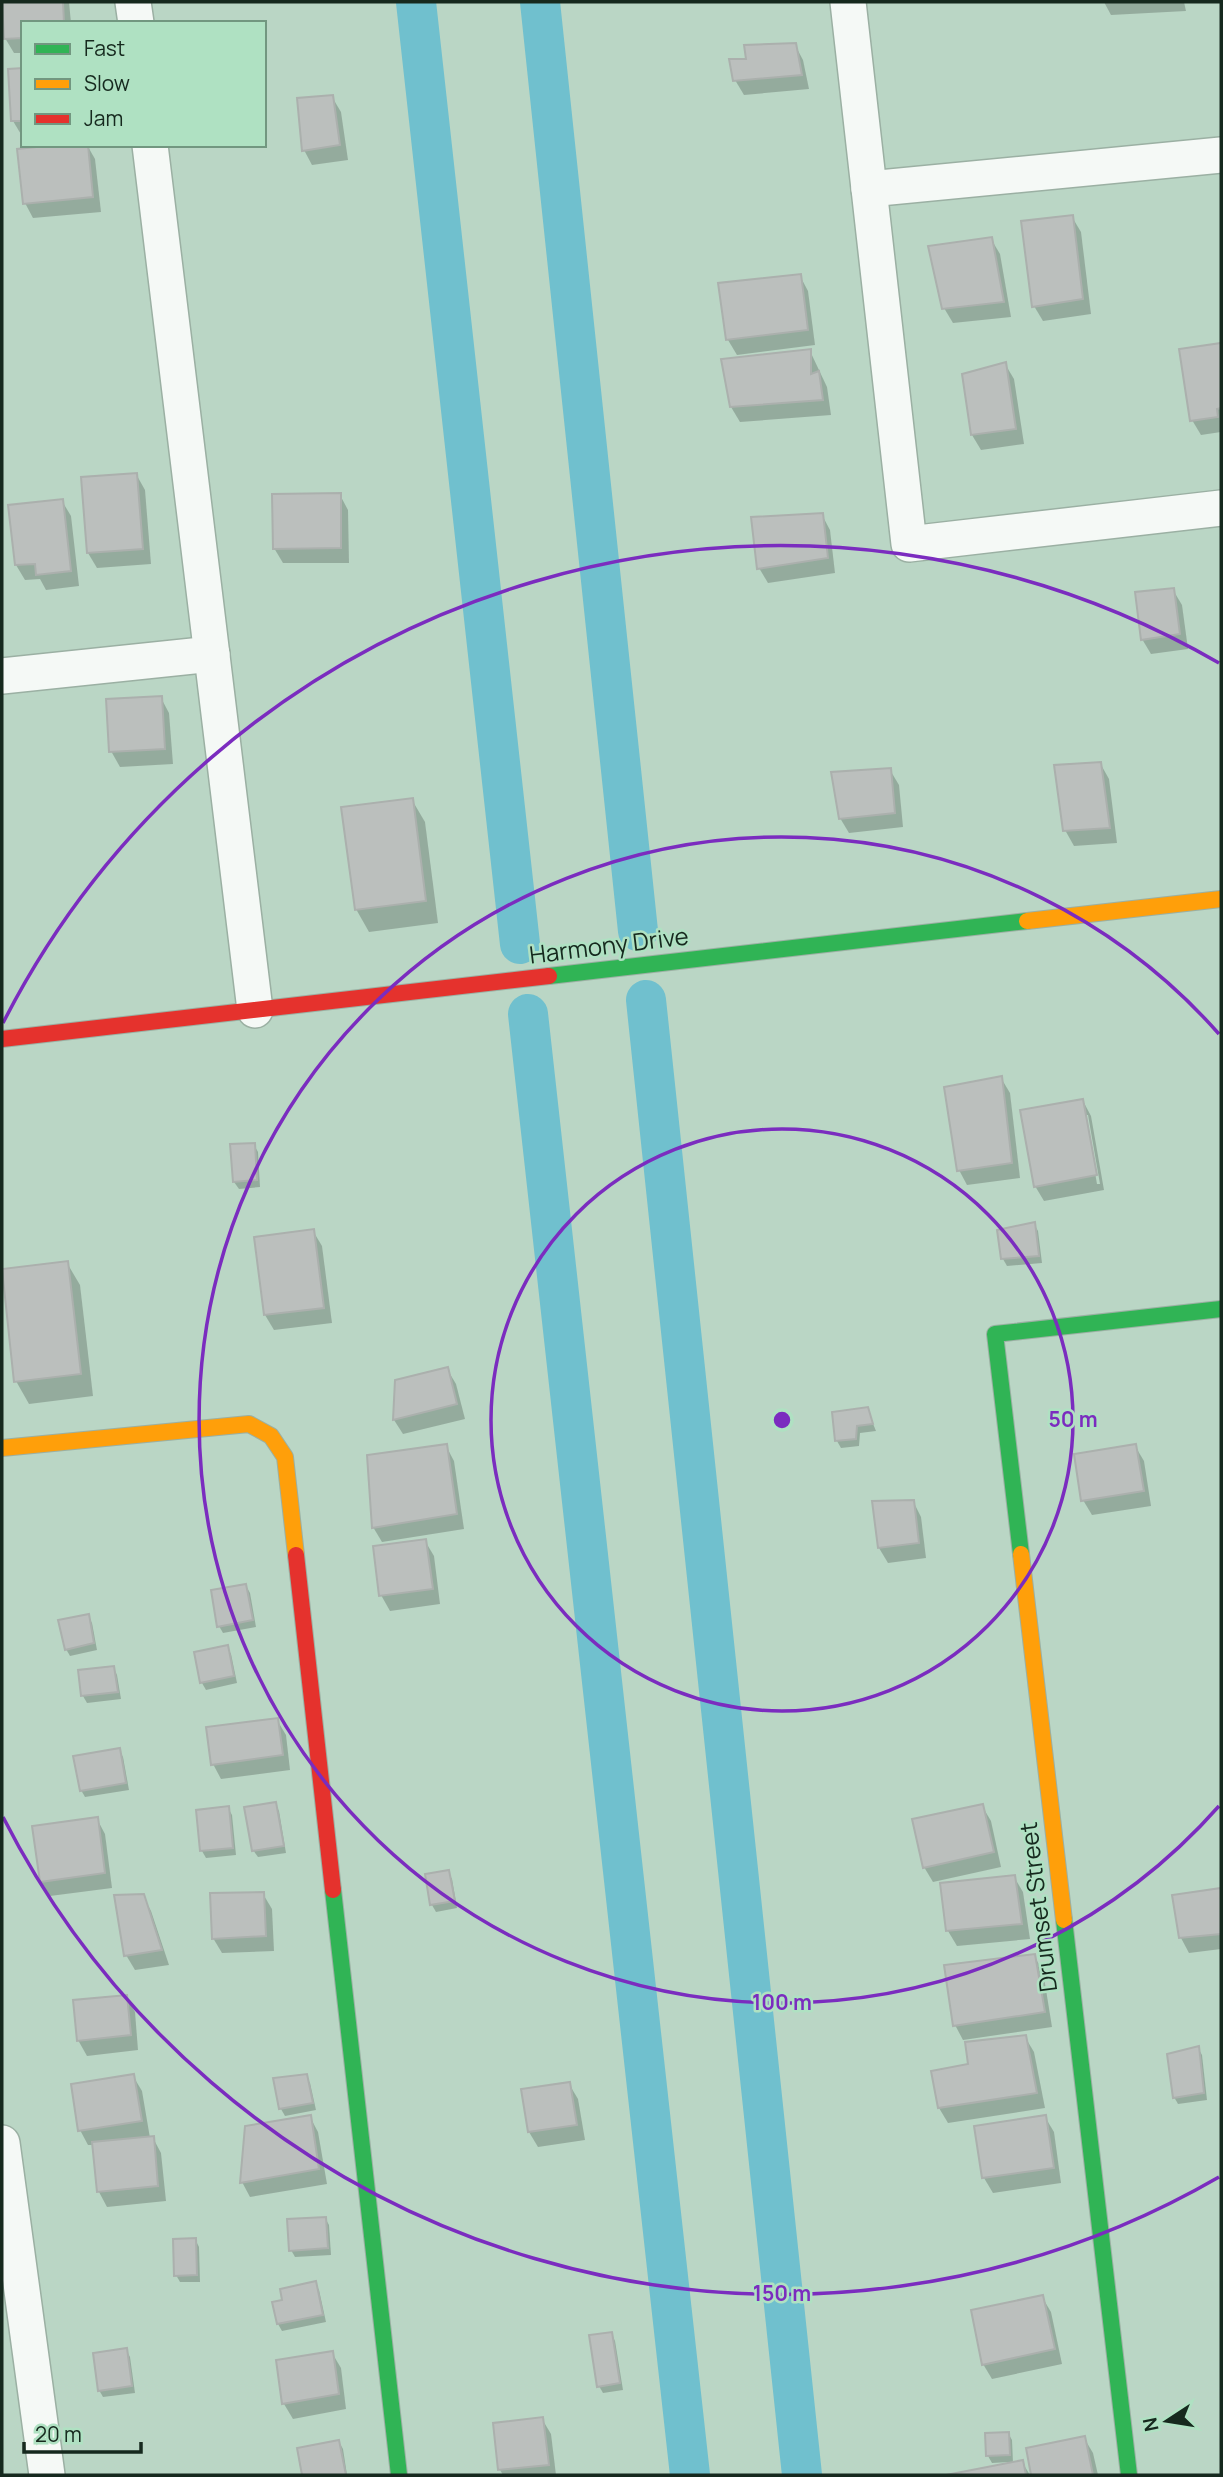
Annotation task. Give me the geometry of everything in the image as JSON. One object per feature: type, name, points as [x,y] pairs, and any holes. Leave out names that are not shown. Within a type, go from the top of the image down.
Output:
[{"type":"street","points":[[133,2],[136,21]]},
{"type":"street","points":[[848,2],[909,544],[1221,508]]},
{"type":"street","points":[[150,147],[256,1010]]},
{"type":"street","points":[[870,189],[1221,156]]},
{"type":"street","points":[[2,676],[212,654]]},
{"type":"street","name":"Harmony Drive","points":[[2,1039],[1221,899]]},
{"type":"street","name":"Drumset Street","points":[[1129,2475],[995,1334],[1221,1309]]},
{"type":"street","points":[[2,1448],[249,1424],[270,1434],[285,1457],[399,2475]]},
{"type":"street","points":[[2,2143],[47,2475]]},
{"type":"building","points":[[2,2],[63,2],[64,21],[21,21],[21,38],[4,39]]},
{"type":"building","points":[[796,43],[802,75],[733,81],[729,59],[746,59],[744,45]]},
{"type":"building","points":[[21,68],[21,121],[11,121],[8,69]]},
{"type":"building","points":[[333,95],[340,145],[302,151],[297,98]]},
{"type":"building","points":[[88,147],[93,197],[23,204],[17,149]]},
{"type":"building","points":[[1073,215],[1083,299],[1032,307],[1021,221]]},
{"type":"building","points":[[992,237],[1004,302],[942,309],[928,246]]},
{"type":"building","points":[[801,274],[808,330],[726,340],[718,283]]},
{"type":"building","points":[[1221,343],[1221,408],[1217,409],[1218,417],[1190,421],[1179,349]]},
{"type":"building","points":[[811,349],[811,374],[819,371],[823,400],[730,407],[721,359]]},
{"type":"building","points":[[1006,362],[1016,429],[971,435],[962,374]]},
{"type":"building","points":[[137,473],[143,549],[87,553],[81,477]]},
{"type":"building","points":[[341,493],[341,548],[273,549],[272,494]]},
{"type":"building","points":[[63,499],[71,571],[36,575],[35,564],[15,565],[8,505]]},
{"type":"building","points":[[823,513],[828,558],[757,569],[751,517]]},
{"type":"building","points":[[1174,588],[1180,634],[1141,640],[1135,592]]},
{"type":"building","points":[[162,696],[165,749],[109,752],[106,699]]},
{"type":"building","points":[[1101,762],[1110,828],[1063,831],[1054,765]]},
{"type":"building","points":[[891,768],[895,813],[839,819],[831,772]]},
{"type":"building","points":[[413,798],[426,901],[355,910],[341,807]]},
{"type":"building","points":[[1002,1076],[1012,1163],[957,1171],[944,1087]]},
{"type":"building","points":[[1083,1099],[1097,1175],[1034,1187],[1020,1110]]},
{"type":"building","points":[[255,1143],[257,1180],[233,1182],[230,1144]]},
{"type":"building","points":[[1035,1222],[1039,1256],[1001,1259],[997,1230]]},
{"type":"building","points":[[314,1229],[324,1308],[264,1315],[254,1237]]},
{"type":"building","points":[[68,1261],[81,1374],[14,1382],[2,1269]]},
{"type":"building","points":[[448,1367],[457,1404],[393,1420],[395,1380]]},
{"type":"building","points":[[868,1407],[873,1424],[857,1426],[856,1439],[835,1441],[832,1412]]},
{"type":"building","points":[[447,1444],[457,1514],[372,1528],[367,1455]]},
{"type":"building","points":[[1136,1444],[1144,1491],[1081,1501],[1074,1454]]},
{"type":"building","points":[[914,1500],[919,1543],[878,1548],[872,1501]]},
{"type":"building","points":[[426,1539],[433,1589],[379,1596],[373,1546]]},
{"type":"building","points":[[246,1584],[253,1620],[217,1627],[211,1590]]},
{"type":"building","points":[[89,1614],[94,1643],[65,1650],[58,1620]]},
{"type":"building","points":[[228,1645],[234,1676],[200,1683],[194,1652]]},
{"type":"building","points":[[114,1666],[118,1692],[81,1696],[78,1670]]},
{"type":"building","points":[[278,1718],[283,1755],[211,1765],[206,1727]]},
{"type":"building","points":[[120,1748],[126,1783],[80,1791],[73,1756]]},
{"type":"building","points":[[276,1802],[284,1846],[252,1851],[244,1807]]},
{"type":"building","points":[[983,1804],[994,1852],[923,1868],[912,1819]]},
{"type":"building","points":[[229,1806],[233,1848],[200,1851],[196,1810]]},
{"type":"building","points":[[98,1817],[105,1873],[40,1882],[32,1826]]},
{"type":"building","points":[[449,1870],[455,1901],[430,1905],[425,1874]]},
{"type":"building","points":[[1015,1875],[1022,1924],[946,1931],[940,1883]]},
{"type":"building","points":[[1221,1888],[1221,1934],[1179,1938],[1172,1895]]},
{"type":"building","points":[[264,1892],[266,1936],[212,1939],[210,1893]]},
{"type":"building","points":[[144,1894],[162,1950],[124,1956],[114,1895]]},
{"type":"building","points":[[1035,1954],[1045,2012],[953,2026],[944,1965]]},
{"type":"building","points":[[127,1995],[131,2035],[77,2041],[73,2000]]},
{"type":"building","points":[[1026,2035],[1037,2093],[938,2108],[931,2071],[968,2064],[965,2042]]},
{"type":"building","points":[[1199,2046],[1204,2093],[1173,2098],[1167,2054]]},
{"type":"building","points":[[134,2074],[142,2121],[78,2131],[71,2084]]},
{"type":"building","points":[[307,2074],[313,2103],[279,2109],[273,2078]]},
{"type":"building","points":[[570,2082],[577,2125],[528,2132],[521,2089]]},
{"type":"building","points":[[311,2115],[319,2169],[240,2183],[245,2126]]},
{"type":"building","points":[[1046,2115],[1054,2168],[982,2178],[974,2126]]},
{"type":"building","points":[[154,2136],[158,2186],[97,2192],[92,2142]]},
{"type":"building","points":[[326,2217],[328,2248],[289,2251],[287,2219]]},
{"type":"building","points":[[196,2238],[197,2275],[174,2276],[173,2239]]},
{"type":"building","points":[[316,2281],[323,2315],[277,2324],[272,2302],[282,2300],[280,2289]]},
{"type":"building","points":[[1043,2295],[1055,2349],[982,2365],[971,2310]]},
{"type":"building","points":[[612,2332],[620,2383],[597,2387],[589,2335]]},
{"type":"building","points":[[127,2348],[132,2386],[98,2391],[93,2353]]},
{"type":"building","points":[[333,2351],[339,2394],[282,2404],[276,2360]]},
{"type":"building","points":[[543,2417],[549,2465],[498,2470],[493,2423]]},
{"type":"building","points":[[1009,2432],[1010,2455],[986,2456],[985,2433]]},
{"type":"building","points":[[1085,2436],[1093,2475],[1031,2475],[1026,2448]]},
{"type":"building","points":[[339,2440],[346,2475],[302,2475],[297,2448]]},
{"type":"building","points":[[1023,2460],[1026,2475],[946,2475]]},
{"type":"waterway","points":[[416,2],[520,944]]},
{"type":"waterway","points":[[540,2],[638,931]]},
{"type":"waterway","points":[[646,1000],[802,2475]]},
{"type":"waterway","points":[[528,1014],[690,2475]]},
{"type":"traffic: fast","points":[[549,976],[1027,921]]},
{"type":"traffic: fast","points":[[1021,1554],[995,1334],[1221,1309]]},
{"type":"traffic: fast","points":[[333,1890],[399,2475]]},
{"type":"traffic: fast","points":[[1064,1920],[1129,2475]]},
{"type":"traffic: slow","points":[[1027,921],[1221,899]]},
{"type":"traffic: slow","points":[[2,1448],[249,1424],[271,1436],[285,1457],[296,1555]]},
{"type":"traffic: slow","points":[[1021,1554],[1064,1920]]},
{"type":"traffic: jam","points":[[2,1039],[549,976]]},
{"type":"traffic: jam","points":[[296,1555],[333,1890]]}]
